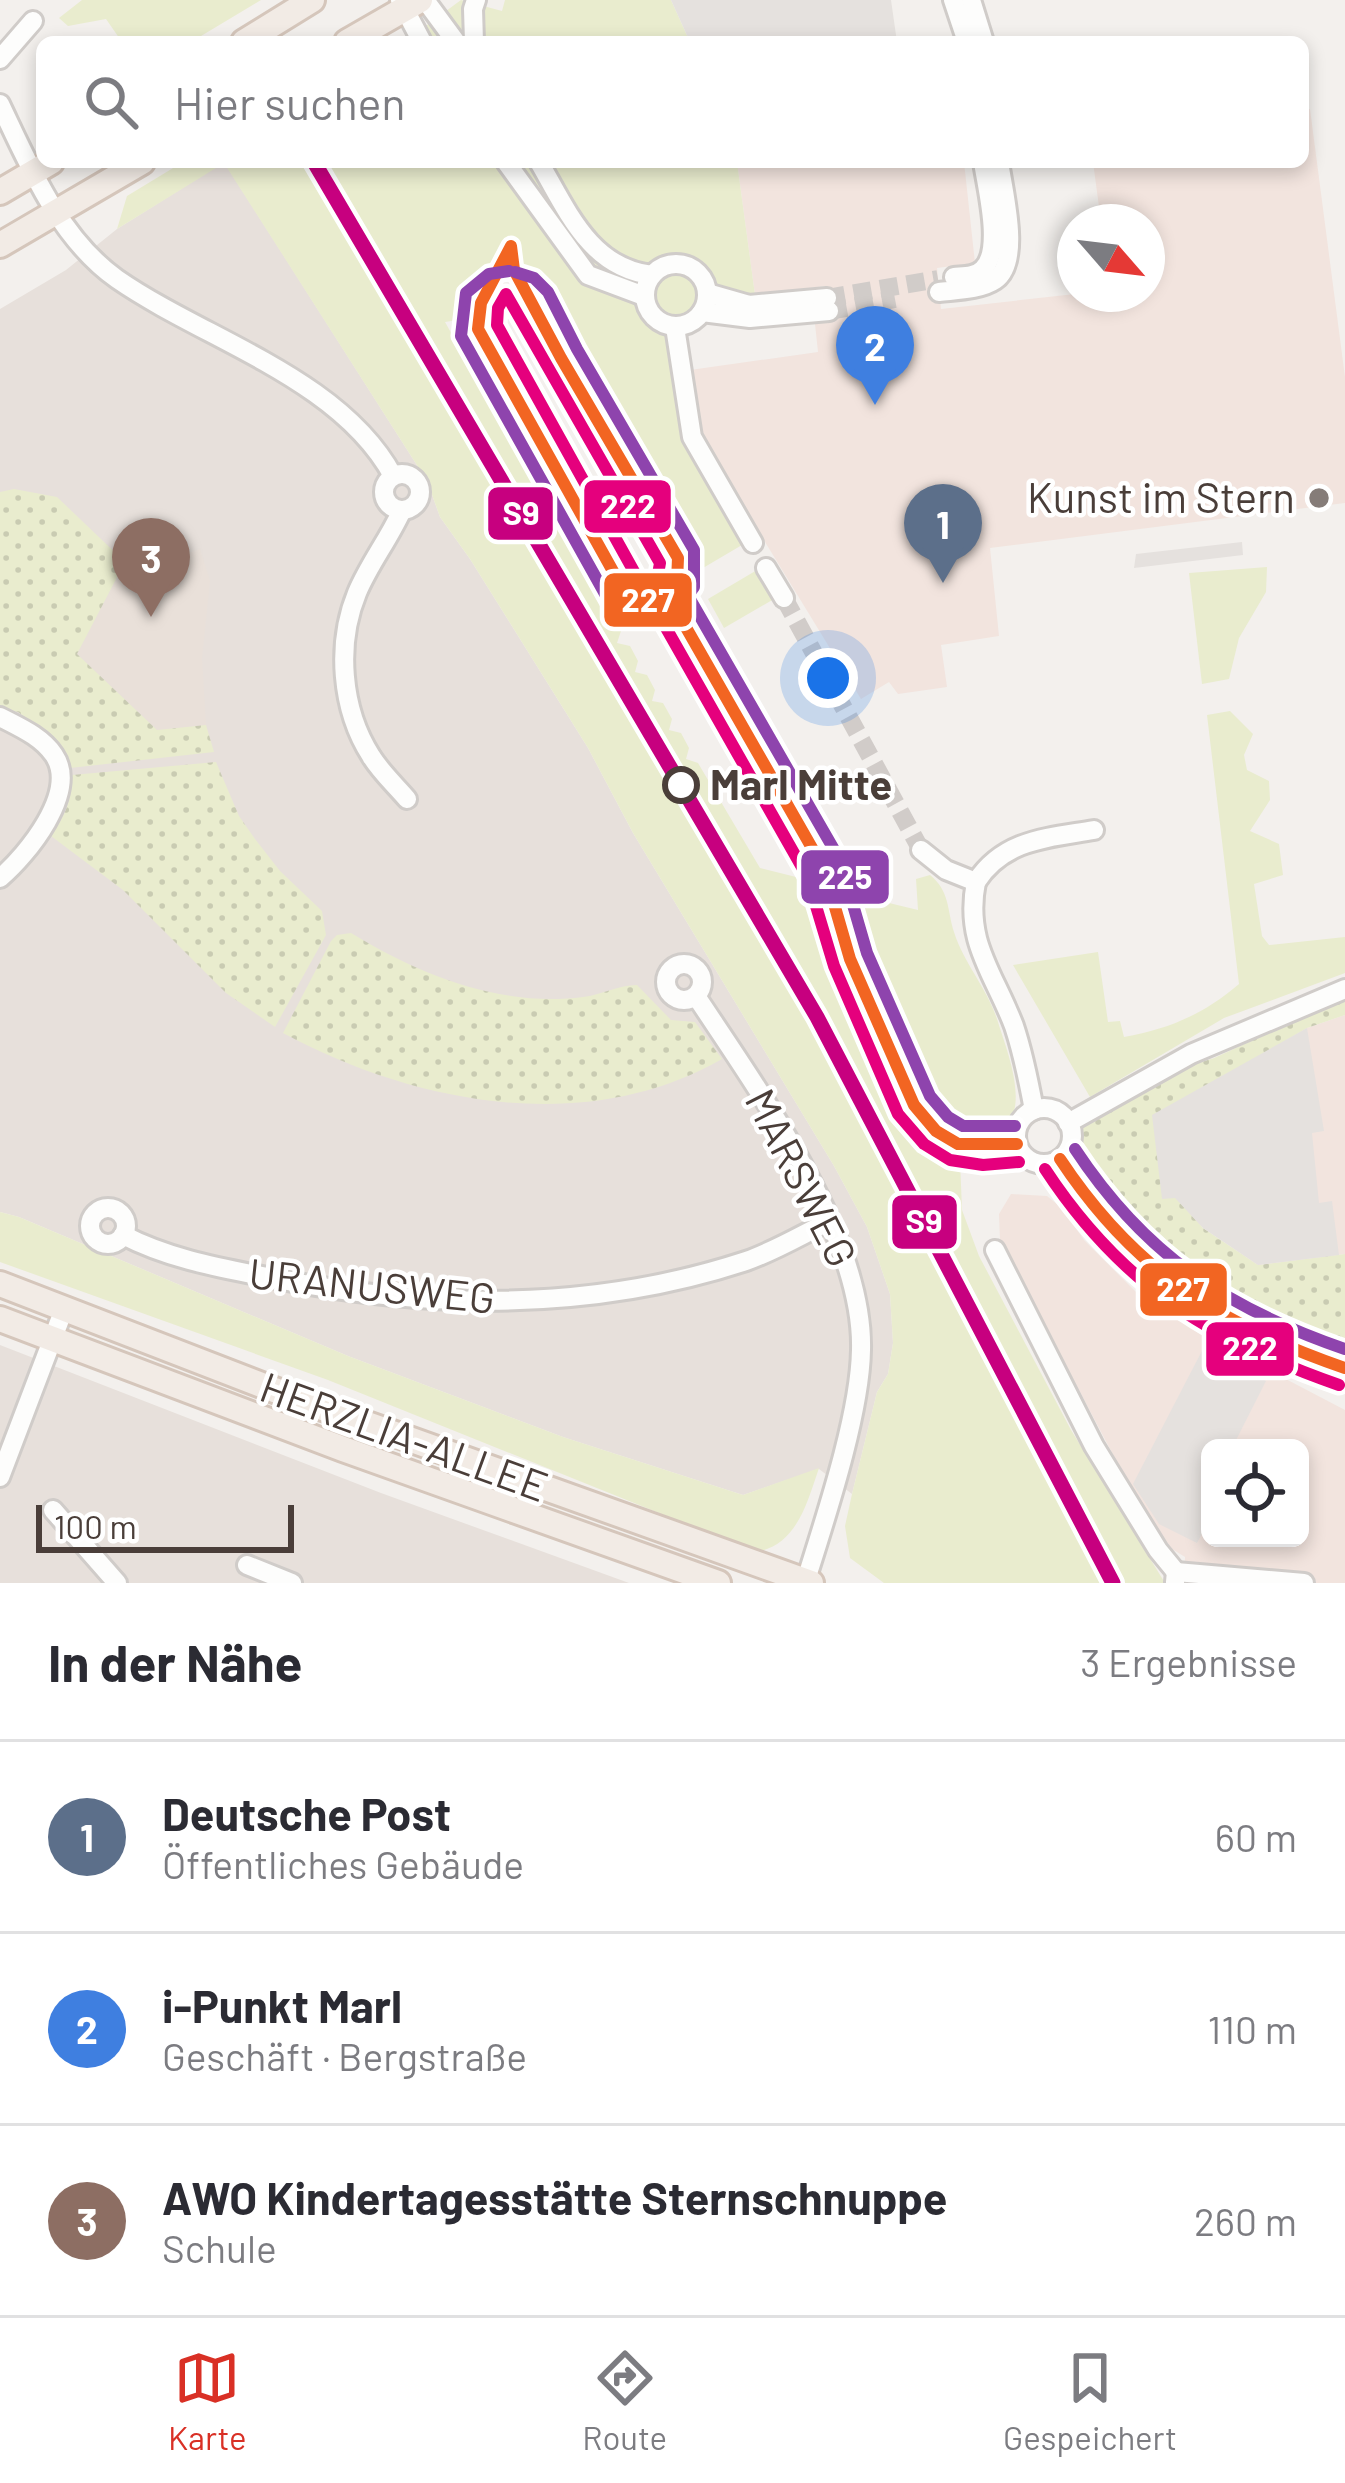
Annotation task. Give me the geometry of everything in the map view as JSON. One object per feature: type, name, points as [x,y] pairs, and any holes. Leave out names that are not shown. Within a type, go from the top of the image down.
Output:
[{"type":"main road","points":[[253,36],[312,0]]},
{"type":"main road","points":[[358,36],[412,3]]},
{"type":"main road","points":[[0,193],[40,168]]},
{"type":"main road","points":[[0,245],[132,168]]},
{"type":"main road","name":"HERZLIA-ALLEE","points":[[0,1284],[303,1401],[807,1583]]},
{"type":"main road","name":"HERZLIA-ALLEE","points":[[0,1319],[718,1583]]},
{"type":"street","points":[[473,36],[476,0]]},
{"type":"street","points":[[953,0],[965,36]]},
{"type":"street","points":[[970,0],[982,36]]},
{"type":"street","points":[[412,3],[420,36]]},
{"type":"street","points":[[412,3],[449,36]]},
{"type":"street","points":[[0,59],[33,21]]},
{"type":"street","points":[[0,104],[36,158]]},
{"type":"street","points":[[42,168],[54,213],[114,277],[285,375],[343,414],[385,460],[394,476],[387,483],[386,501],[402,510],[357,593],[346,628],[344,666],[357,728],[371,757],[407,799]]},
{"type":"street","points":[[510,168],[588,275],[644,296],[657,321],[675,327],[686,325],[704,302],[700,276],[686,266],[667,265],[652,275],[644,296]]},
{"type":"street","points":[[543,168],[590,245],[617,266],[652,275]]},
{"type":"street","points":[[984,168],[993,250],[985,268],[976,274],[938,286],[963,289],[996,280],[1006,267],[1010,251],[1000,168]]},
{"type":"street","points":[[704,302],[750,318],[828,304]]},
{"type":"street","points":[[675,327],[692,436],[753,543]]},
{"type":"street","points":[[766,568],[784,598]]},
{"type":"street","points":[[0,716],[40,739],[62,772],[60,788],[38,837],[0,878]]},
{"type":"street","points":[[1034,1110],[1014,1027],[976,943],[970,914],[976,882],[987,865],[1018,845],[1094,830]]},
{"type":"street","points":[[921,850],[946,870],[976,882]]},
{"type":"street","points":[[1068,1123],[1191,1054],[1345,989]]},
{"type":"street","name":"MARSWEG","points":[[696,996],[767,1104],[852,1271],[862,1348],[859,1383],[807,1583]]},
{"type":"street","points":[[1034,1110],[1054,1111],[1068,1123],[1072,1139],[1060,1159],[1040,1164],[1021,1153],[1016,1133],[1025,1115],[1034,1110]]},
{"type":"street","points":[[1060,1159],[1109,1231],[1164,1280],[1278,1347],[1345,1368]]},
{"type":"street","name":"URANUSWEG","points":[[123,1235],[148,1248],[216,1267],[327,1288],[454,1303],[567,1300],[653,1285],[750,1260],[830,1221]]},
{"type":"street","points":[[995,1250],[1094,1446],[1175,1578],[1304,1583]]},
{"type":"street","points":[[0,1477],[64,1309]]},
{"type":"street","points":[[53,1510],[117,1583]]},
{"type":"street","points":[[247,1565],[292,1583]]},
{"type":"shaded area","points":[[671,0],[891,0],[896,36],[687,36]]},
{"type":"shaded area","points":[[1310,109],[1345,377],[1345,503],[990,548],[999,636],[941,645],[947,687],[898,694],[889,682],[861,699],[699,434],[690,370],[818,352],[815,324],[830,321],[825,286],[755,295],[738,168],[965,168],[975,263],[937,268],[941,309],[1057,296],[1057,312],[1165,312],[1165,204],[1099,204],[1094,168],[1309,168]]},
{"type":"shaded area","points":[[214,168],[228,168],[427,481],[440,517],[588,748],[633,833],[834,1166],[867,1227],[890,1294],[893,1343],[852,1494],[819,1469],[743,1495],[563,1437],[348,1356],[0,1212],[0,309],[66,270],[117,229]]},
{"type":"shaded area","points":[[1242,542],[1243,555],[1134,568],[1136,554]]},
{"type":"shaded area","points":[[200,549],[210,581],[202,658],[206,725],[157,730],[77,654],[125,562],[135,571]]},
{"type":"shaded area","points":[[1345,1015],[1345,1254],[1258,1265],[1162,1199],[1201,1090],[1307,1028]]},
{"type":"shaded area","points":[[1307,1028],[1324,1131],[1312,1133],[1319,1203],[1332,1201],[1339,1255],[1258,1265],[1203,1228],[1175,1198],[1162,1199],[1152,1115]]},
{"type":"shaded area","points":[[1011,1194],[1047,1196],[1136,1292],[1200,1334],[1345,1410],[1345,1583],[1184,1583],[1185,1557],[1160,1533],[1119,1466],[1000,1240],[999,1214]]},
{"type":"shaded area","points":[[1206,1343],[1266,1381],[1237,1439],[1201,1439],[1201,1536],[1197,1543],[1159,1524],[1133,1484]]},
{"type":"shaded area","points":[[0,1345],[381,1493],[629,1583],[0,1583]]},
{"type":"green space","points":[[82,0],[261,0],[201,36],[118,36],[106,19],[68,26],[59,18]]},
{"type":"green space","points":[[461,0],[502,11],[505,0],[671,0],[687,36],[412,36]]},
{"type":"green space","points":[[173,168],[216,168],[117,229],[127,196]]},
{"type":"green space","points":[[227,168],[738,168],[755,295],[717,285],[666,341],[684,440],[742,545],[703,568],[687,571],[693,562],[523,276],[517,253],[499,247],[464,319],[445,322],[501,422],[511,423],[525,449],[524,458],[543,481],[547,500],[557,502],[572,530],[570,540],[580,544],[595,570],[593,581],[608,591],[603,595],[621,631],[617,643],[630,646],[638,661],[635,672],[647,675],[655,690],[652,701],[663,703],[672,719],[669,730],[681,733],[689,748],[686,759],[698,763],[760,868],[808,880],[812,892],[825,891],[843,962],[908,1109],[921,1131],[960,1160],[962,1210],[979,1256],[1071,1430],[1165,1583],[884,1583],[850,1558],[845,1526],[893,1343],[890,1294],[867,1227],[633,833],[588,748],[440,517],[427,481]]},
{"type":"green space","points":[[14,489],[57,497],[125,562],[77,654],[157,730],[206,725],[214,752],[70,768],[48,734],[18,712],[0,709],[0,492]]},
{"type":"green space","points":[[1267,567],[1266,592],[1239,638],[1229,679],[1202,684],[1189,573]]},
{"type":"green space","points":[[757,570],[774,599],[724,628],[708,599]]},
{"type":"green space","points":[[1230,711],[1253,734],[1244,755],[1247,770],[1269,781],[1270,800],[1250,831],[1279,844],[1283,875],[1254,884],[1262,936],[1269,945],[1345,937],[1345,973],[1224,1018],[1090,1097],[1013,965],[1098,952],[1108,1022],[1120,1021],[1124,1037],[1185,1019],[1239,984],[1207,715]]},
{"type":"green space","points":[[783,745],[860,880],[889,903],[918,910],[916,879],[930,875],[941,888],[958,944],[994,1010],[1012,1068],[1016,1102],[1012,1116],[990,1136],[967,1137],[947,1128],[918,1086],[866,973],[847,907],[848,889],[834,851],[776,747]]},
{"type":"green space","points":[[216,762],[239,816],[255,839],[322,911],[326,935],[275,1027],[226,993],[123,890],[51,836],[67,807],[72,775]]},
{"type":"green space","points":[[351,933],[432,974],[491,992],[552,999],[637,985],[671,1020],[695,1022],[722,1059],[670,1083],[615,1098],[558,1104],[501,1102],[388,1078],[283,1033],[331,941]]},
{"type":"green space","points":[[1345,998],[1345,1015],[1307,1028],[1201,1090],[1175,1197],[1203,1228],[1258,1265],[1345,1254],[1345,1343],[1283,1340],[1283,1322],[1228,1291],[1226,1309],[1128,1233],[1086,1182],[1077,1157],[1079,1134],[1095,1117],[1171,1075]]},
{"type":"green space","points":[[0,1212],[348,1356],[563,1437],[743,1495],[819,1468],[791,1532],[756,1552],[328,1380],[0,1262]]},
{"type":"tunnel","points":[[827,298],[938,279]]},
{"type":"tunnel","points":[[829,311],[895,299]]},
{"type":"tunnel","points":[[784,598],[921,850]]},
{"type":"transit line","name":"S9","points":[[318,168],[817,1017],[1113,1583]]},
{"type":"transit line","name":"227","points":[[511,246],[514,270],[561,358],[678,558],[677,582],[668,596],[644,601],[624,591],[478,329],[481,303],[511,246]]},
{"type":"transit line","name":"225","points":[[509,271],[489,274],[466,293],[461,336],[609,601],[641,619],[675,613],[694,587],[694,550],[548,292],[534,278],[515,272]]},
{"type":"transit line","name":"222","points":[[506,294],[660,563],[657,580],[646,582],[637,577],[497,325],[498,308],[506,294]]},
{"type":"transit line","name":"225","points":[[683,587],[840,860],[867,953],[930,1096],[963,1126],[1015,1126]]},
{"type":"transit line","name":"227","points":[[668,596],[824,869],[850,959],[914,1105],[936,1131],[958,1144],[1017,1144]]},
{"type":"transit line","name":"222","points":[[653,605],[807,876],[834,966],[898,1114],[924,1144],[950,1160],[983,1165],[1019,1162]]},
{"type":"transit line","name":"225","points":[[1075,1149],[1130,1219],[1192,1273],[1262,1315],[1345,1349]]},
{"type":"transit line","name":"227","points":[[1060,1159],[1118,1233],[1183,1289],[1258,1333],[1345,1368]]},
{"type":"transit line","name":"222","points":[[1045,1169],[1105,1245],[1172,1304],[1249,1349],[1339,1385]]},
{"type":"place","name":"i-Punkt Marl","points":[[875,405]]},
{"type":"place","name":"Kunst im Stern","points":[[1319,498]]},
{"type":"place","name":"Deutsche Post","points":[[943,583]]},
{"type":"place","name":"AWO Kindertagesstätte Sternschnuppe","points":[[151,617]]},
{"type":"place","name":"Marl Mitte","points":[[681,785]]}]
